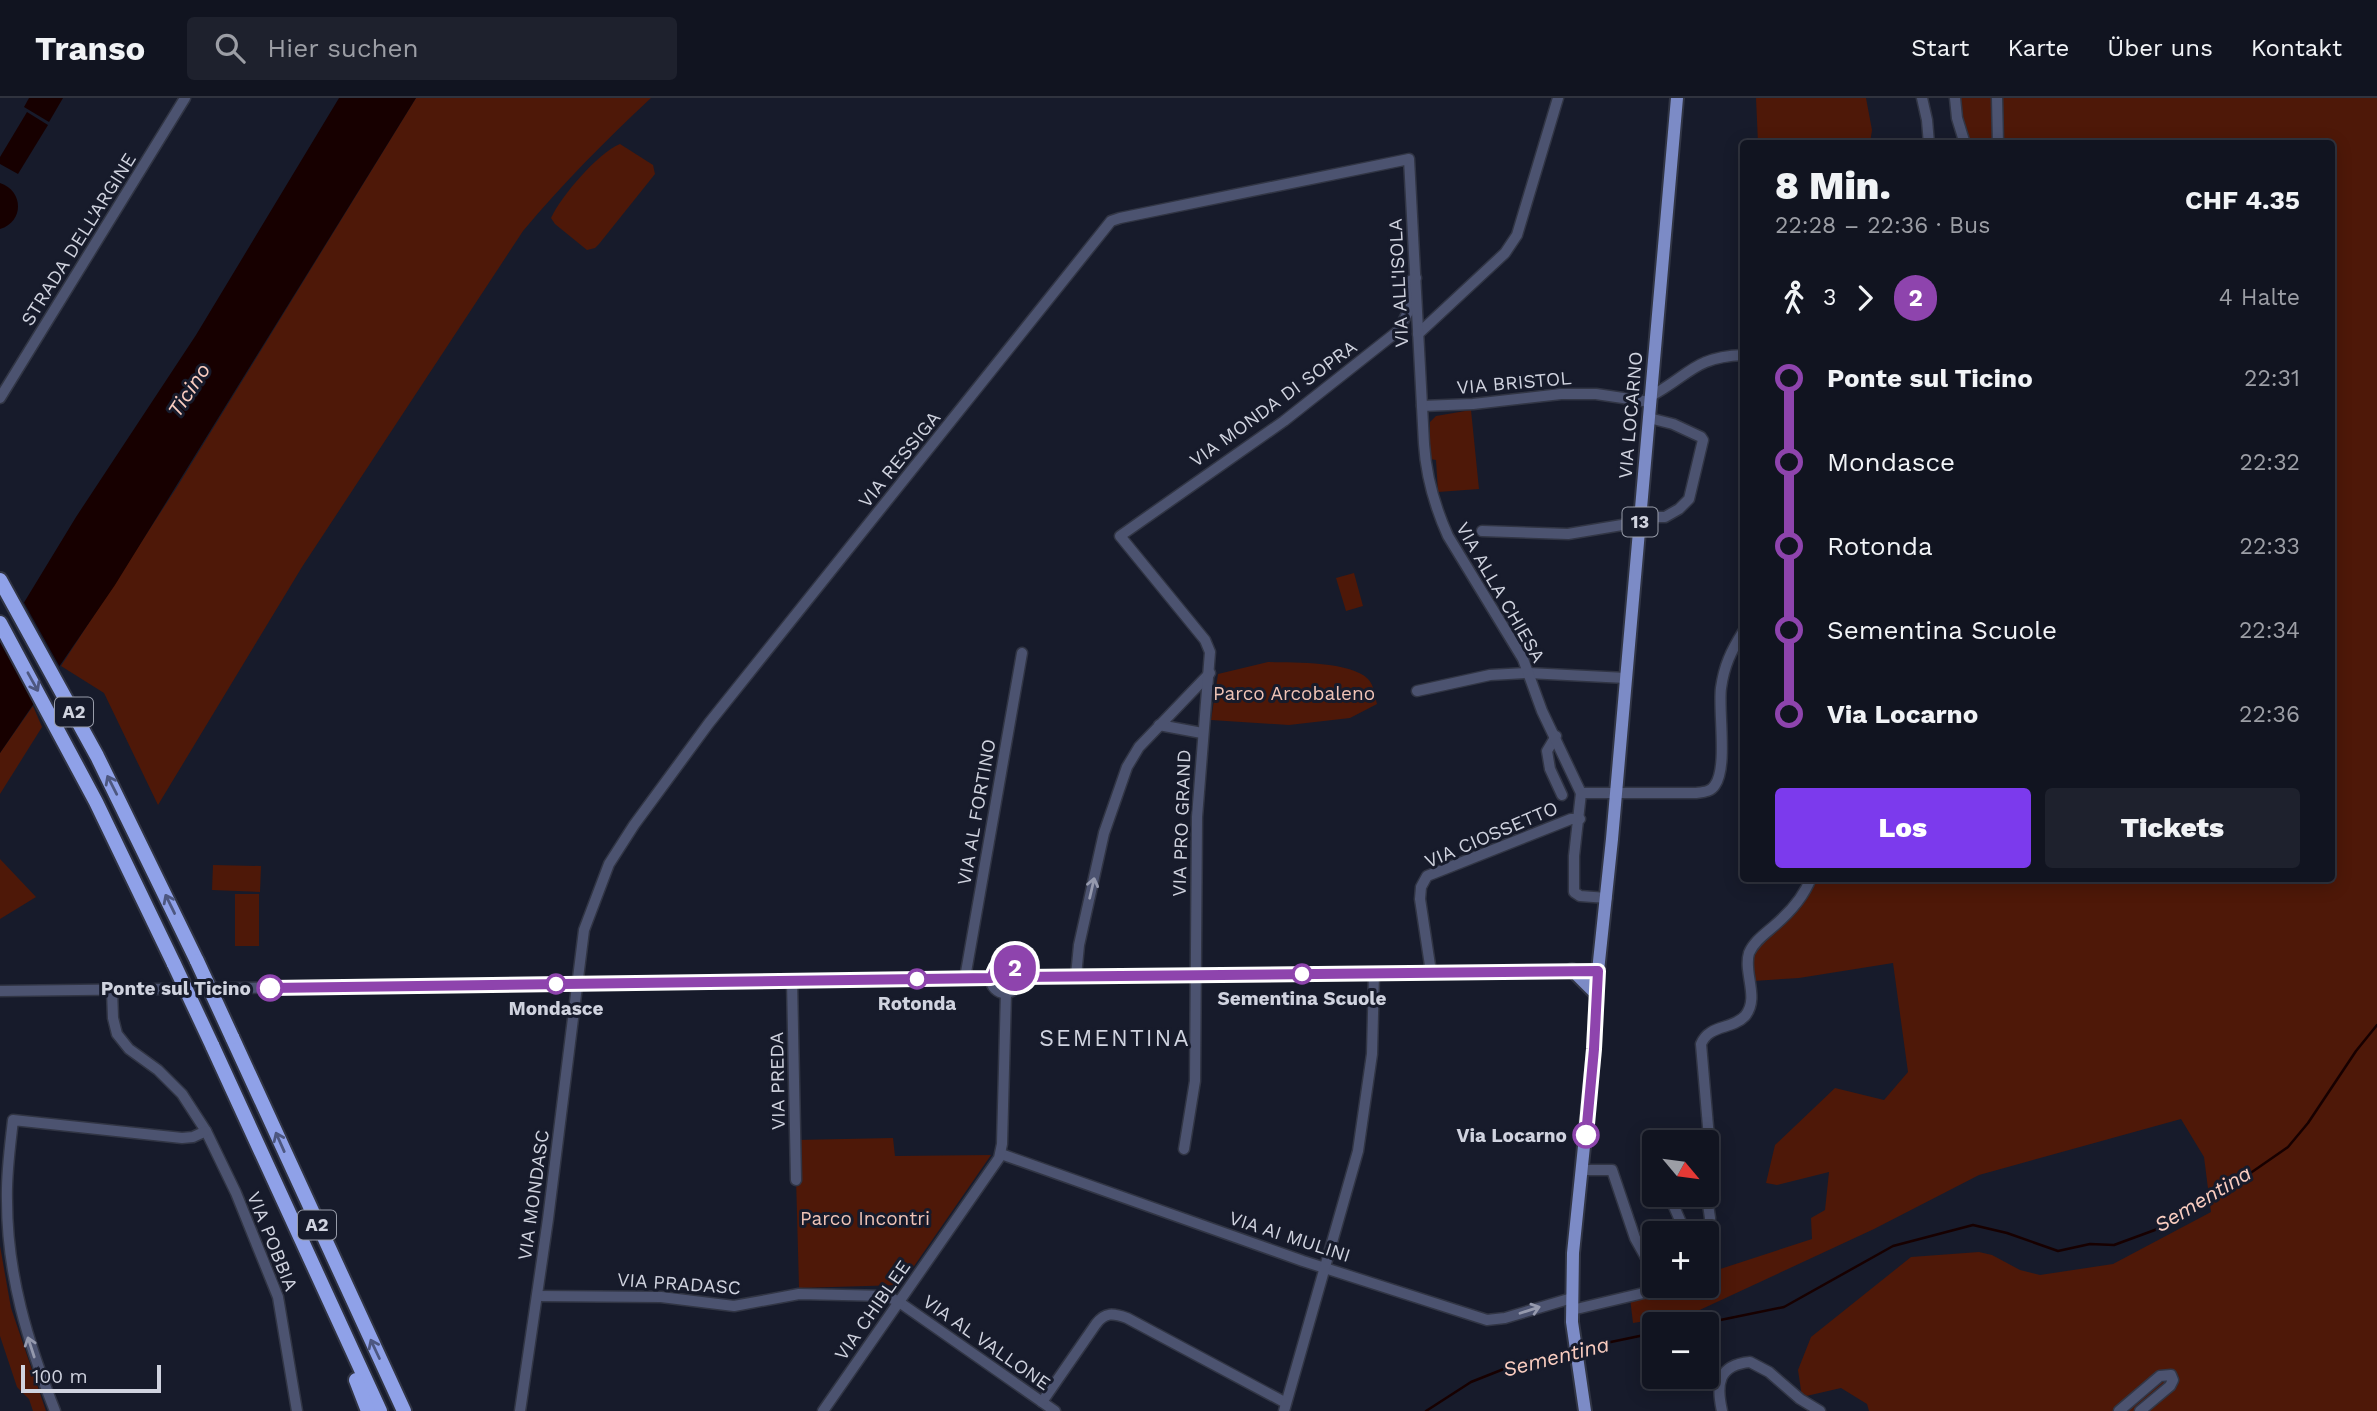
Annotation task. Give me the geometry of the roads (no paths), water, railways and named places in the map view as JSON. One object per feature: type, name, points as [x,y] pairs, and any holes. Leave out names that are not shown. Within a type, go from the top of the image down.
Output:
[{"type":"highway","name":"A2","points":[[0,580],[72,708],[142,846],[404,1411]]},
{"type":"highway","name":"A2","points":[[0,623],[129,868],[380,1411]]},
{"type":"highway","name":"A2","points":[[314,1270],[368,1411]]},
{"type":"main road","name":"VIA LOCARNO","points":[[1572,1310],[1573,1253],[1594,1049],[1598,971],[1607,898],[1677,98]]},
{"type":"main road","points":[[1572,970],[1597,995]]},
{"type":"main road","name":"13","points":[[1572,1310],[1585,1411]]},
{"type":"street","name":"STRADA DELL'ARGINE","points":[[0,398],[185,98]]},
{"type":"street","points":[[1418,334],[1505,253],[1517,234],[1558,98]]},
{"type":"street","points":[[1922,98],[1929,140]]},
{"type":"street","points":[[1955,98],[1957,118],[1964,140]]},
{"type":"street","points":[[1997,98],[1998,140]]},
{"type":"street","name":"VIA ALL'ISOLA","points":[[1409,159],[1422,406]]},
{"type":"street","name":"VIA RESSIGA","points":[[578,984],[586,921],[602,879],[618,848],[709,723],[957,416],[1107,224],[1120,218],[1409,159]]},
{"type":"street","name":"VIA MONDA DI SOPRA","points":[[1121,536],[1284,421],[1398,331],[1408,312],[1410,281],[1416,278]]},
{"type":"street","points":[[1651,399],[1704,361],[1719,356],[1740,355]]},
{"type":"street","name":"VIA BRISTOL","points":[[1422,406],[1472,404],[1561,394],[1651,399]]},
{"type":"street","name":"VIA ALLA CHIESA","points":[[1422,406],[1426,463],[1441,520],[1460,559],[1495,611],[1528,673],[1542,711],[1581,793]]},
{"type":"street","points":[[1482,531],[1568,534],[1640,519],[1665,517],[1679,509],[1689,499],[1703,440],[1673,424],[1649,418]]},
{"type":"street","name":"VIA PRO GRAND","points":[[1121,536],[1208,645],[1210,672],[1202,733],[1196,842],[1195,1081],[1184,1149]]},
{"type":"street","points":[[1607,898],[1580,897],[1575,894],[1574,856],[1581,793],[1702,792],[1715,786],[1721,747],[1723,718],[1720,698],[1724,671],[1728,657],[1740,637]]},
{"type":"street","name":"VIA AL FORTINO","points":[[965,978],[1022,653]]},
{"type":"street","points":[[1076,976],[1079,945],[1104,833],[1130,760],[1210,672]]},
{"type":"street","points":[[1417,691],[1481,676],[1528,673],[1626,678]]},
{"type":"street","points":[[1159,725],[1202,733]]},
{"type":"street","points":[[1556,736],[1547,751],[1550,769],[1562,795]]},
{"type":"street","name":"VIA CIOSSETTO","points":[[1431,972],[1420,899],[1422,883],[1427,876],[1571,819],[1580,819]]},
{"type":"street","points":[[1708,1130],[1702,1068],[1703,1040],[1710,1032],[1738,1021],[1745,1015],[1751,999],[1748,962],[1750,951],[1755,943],[1787,914],[1809,882]]},
{"type":"street","points":[[1004,964],[1016,968],[1020,977],[1016,988],[1006,993],[995,989],[991,978],[996,967],[1004,964]]},
{"type":"street","points":[[1020,977],[1598,971]]},
{"type":"street","points":[[1042,1402],[1096,1324],[1104,1315],[1110,1314],[1126,1318],[1285,1407],[1363,1127],[1372,1054],[1374,973]]},
{"type":"street","points":[[0,991],[991,978]]},
{"type":"street","name":"VIA PREDA","points":[[792,980],[796,1180]]},
{"type":"street","name":"VIA MONDASC","points":[[520,1411],[578,984]]},
{"type":"street","name":"VIA POBBIA","points":[[112,990],[114,1028],[120,1039],[174,1085],[190,1104],[236,1193],[276,1290],[284,1319],[297,1411]]},
{"type":"street","points":[[1001,1154],[1006,993]]},
{"type":"street","points":[[55,1411],[27,1336],[12,1265],[6,1202],[13,1120],[182,1139],[206,1131]]},
{"type":"street","name":"VIA AI MULINI","points":[[1001,1154],[1162,1212],[1487,1320],[1572,1310],[1642,1293]]},
{"type":"street","name":"VIA CHIBLEE","points":[[823,1411],[1001,1154]]},
{"type":"street","points":[[1583,1170],[1612,1170],[1642,1252]]},
{"type":"street","name":"VIA PRADASC","points":[[537,1296],[649,1296],[734,1306],[799,1294],[882,1296],[900,1302]]},
{"type":"street","name":"VIA AL VALLONE","points":[[900,1302],[1055,1411]]},
{"type":"street","points":[[1721,1411],[1718,1392],[1721,1378],[1733,1366],[1750,1362],[1769,1372],[1800,1399],[1820,1411]]},
{"type":"street","points":[[2119,1411],[2160,1376],[2171,1376],[2173,1380],[2170,1386],[2140,1411]]},
{"type":"water","points":[[29,98],[63,98],[49,122],[24,107]]},
{"type":"water","name":"Ticino","points":[[339,98],[416,98],[115,585],[0,753],[0,642],[76,517],[196,335]]},
{"type":"water","points":[[27,112],[48,125],[18,174],[0,164],[0,157]]},
{"type":"water","points":[[0,183],[13,193],[18,206],[13,220],[0,229]]},
{"type":"waterway","name":"Sementina","points":[[1719,1320],[1784,1307],[1893,1246],[1973,1225],[2007,1233],[2058,1251],[2090,1244],[2114,1245],[2163,1227],[2226,1190],[2288,1147],[2377,1025]]},
{"type":"waterway","name":"Sementina","points":[[1582,1348],[1642,1336]]},
{"type":"waterway","name":"Sementina","points":[[1426,1411],[1471,1382],[1524,1361],[1572,1351]]},
{"type":"place","name":"Sementina Scuole","points":[[1302,974]]},
{"type":"place","name":"Rotonda","points":[[917,979]]},
{"type":"place","name":"Mondasce","points":[[556,984]]},
{"type":"place","name":"Ponte sul Ticino","points":[[270,988]]},
{"type":"place","name":"Via Locarno","points":[[1586,1135]]},
{"type":"district","name":"SEMENTINA","points":[[1115,1038]]},
{"type":"park label","name":"Parco Arcobaleno","points":[[1294,693]]},
{"type":"park label","name":"Parco Incontri","points":[[865,1218]]}]
